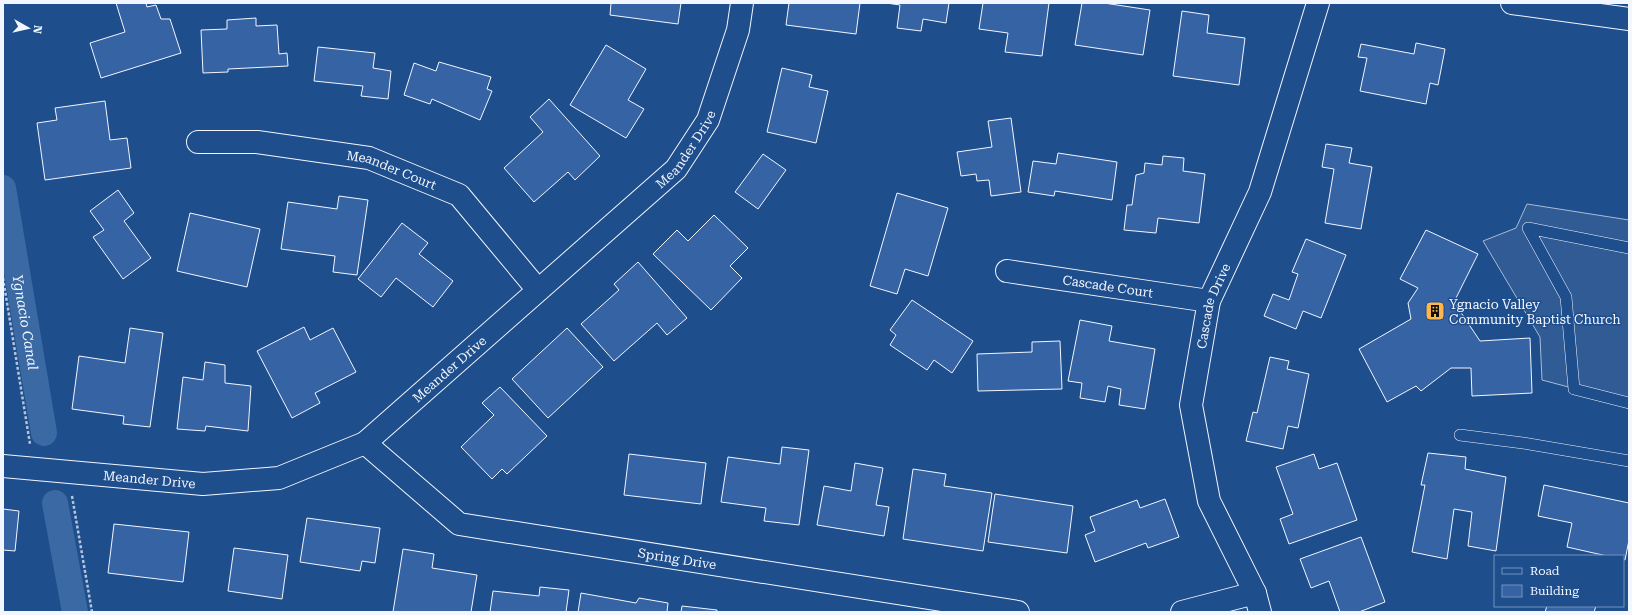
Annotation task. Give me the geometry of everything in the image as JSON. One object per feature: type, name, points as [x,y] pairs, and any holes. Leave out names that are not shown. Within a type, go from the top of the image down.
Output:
[{"type":"street","name":"Meander Drive","points":[[3,466],[203,484],[279,478],[365,443],[676,169],[708,120],[738,30],[742,3]]},
{"type":"street","name":"Cascade Drive","points":[[1257,602],[1209,501],[1191,405],[1209,301],[1260,192],[1318,3]]},
{"type":"street","points":[[1512,3],[1629,19]]},
{"type":"street","name":"Meander Court","points":[[198,142],[257,142],[369,158],[458,195],[538,290]]},
{"type":"street","name":"Cascade Court","points":[[1007,270],[1209,301]]},
{"type":"street","name":"Spring Drive","points":[[365,443],[459,524],[1018,612]]},
{"type":"street","points":[[1182,612],[1257,602]]},
{"type":"lane","points":[[1629,248],[1528,228],[1566,297],[1574,388],[1629,403]]},
{"type":"lane","points":[[1460,435],[1523,443],[1629,461]]},
{"type":"shaded area","points":[[1527,204],[1629,220],[1629,403],[1542,380],[1540,337],[1483,241],[1516,228]]},
{"type":"building","points":[[116,3],[146,3],[147,7],[156,5],[161,19],[170,19],[181,53],[101,78],[90,43],[125,32]]},
{"type":"building","points":[[611,3],[681,3],[678,24],[610,15]]},
{"type":"building","points":[[789,3],[860,3],[856,34],[786,25]]},
{"type":"building","points":[[886,3],[949,3],[946,23],[923,19],[921,31],[897,28],[900,5]]},
{"type":"building","points":[[983,3],[1049,3],[1042,56],[1005,52],[1008,33],[979,29]]},
{"type":"building","points":[[1082,3],[1104,3],[1150,10],[1143,55],[1075,45]]},
{"type":"building","points":[[1182,11],[1209,15],[1207,33],[1245,38],[1239,85],[1173,76]]},
{"type":"building","points":[[256,18],[256,26],[277,25],[279,54],[287,53],[288,66],[228,69],[228,72],[203,73],[201,30],[227,29],[227,20]]},
{"type":"building","points":[[1416,43],[1445,49],[1438,85],[1430,83],[1426,104],[1360,91],[1367,58],[1358,57],[1361,44],[1414,54]]},
{"type":"building","points":[[606,45],[646,69],[628,100],[644,109],[626,138],[570,105]]},
{"type":"building","points":[[318,47],[375,53],[373,68],[391,71],[388,99],[361,96],[363,86],[314,81]]},
{"type":"building","points":[[439,62],[491,77],[487,89],[492,91],[480,120],[432,99],[430,104],[404,95],[414,63],[436,71]]},
{"type":"building","points":[[782,68],[812,75],[809,87],[828,91],[816,143],[767,132]]},
{"type":"building","points":[[549,99],[600,156],[575,180],[568,172],[534,202],[504,168],[543,132],[530,117]]},
{"type":"building","points":[[105,101],[110,140],[127,138],[131,168],[45,180],[37,123],[57,120],[55,108]]},
{"type":"building","points":[[1011,118],[1021,192],[991,196],[989,180],[977,181],[976,174],[961,176],[957,152],[992,147],[988,121]]},
{"type":"building","points":[[1326,144],[1352,148],[1349,163],[1372,167],[1361,229],[1325,223],[1334,169],[1322,167]]},
{"type":"building","points":[[1058,153],[1117,162],[1112,200],[1055,191],[1054,196],[1028,192],[1033,161],[1056,164]]},
{"type":"building","points":[[763,154],[786,170],[758,209],[735,192]]},
{"type":"building","points":[[1163,156],[1184,158],[1183,171],[1205,174],[1199,223],[1158,218],[1156,233],[1124,230],[1127,205],[1132,205],[1136,175],[1144,173],[1145,163],[1162,165]]},
{"type":"building","points":[[118,190],[134,213],[124,221],[151,258],[123,279],[93,237],[104,230],[90,211]]},
{"type":"building","points":[[897,193],[948,208],[928,276],[905,269],[897,294],[870,286]]},
{"type":"building","points":[[339,196],[368,200],[357,275],[333,272],[335,256],[281,249],[288,202],[337,209]]},
{"type":"building","points":[[190,213],[260,229],[247,287],[177,271]]},
{"type":"building","points":[[714,215],[748,248],[730,266],[742,278],[711,310],[653,254],[677,230],[688,241]]},
{"type":"building","points":[[402,223],[428,243],[419,254],[453,281],[433,307],[396,278],[381,297],[358,279]]},
{"type":"building","name":"Ygnacio Valley Community Baptist Church","points":[[1426,230],[1478,254],[1454,302],[1480,341],[1530,338],[1532,393],[1472,396],[1471,368],[1451,368],[1421,391],[1416,386],[1387,402],[1359,349],[1411,319],[1408,303],[1418,288],[1400,279]]},
{"type":"building","points":[[1306,239],[1346,255],[1321,318],[1303,311],[1296,329],[1264,316],[1273,294],[1289,300],[1298,274],[1292,272]]},
{"type":"building","points":[[638,262],[687,318],[667,335],[657,323],[614,361],[581,324],[619,290],[614,284]]},
{"type":"building","points":[[912,300],[973,341],[952,373],[934,360],[927,370],[890,345],[896,335],[890,330]]},
{"type":"building","points":[[1080,320],[1112,326],[1109,341],[1155,349],[1145,409],[1119,405],[1121,389],[1108,386],[1105,402],[1080,398],[1082,383],[1068,381]]},
{"type":"building","points":[[304,327],[310,340],[333,328],[356,372],[315,393],[320,403],[292,418],[257,351]]},
{"type":"building","points":[[130,328],[163,333],[150,427],[123,424],[124,416],[72,409],[79,356],[125,363]]},
{"type":"building","points":[[567,328],[603,367],[548,418],[512,379]]},
{"type":"building","points":[[1060,341],[1062,389],[978,391],[977,354],[1032,352],[1032,342]]},
{"type":"building","points":[[1270,357],[1289,361],[1287,369],[1309,374],[1298,428],[1288,426],[1283,449],[1246,441],[1253,412],[1257,413]]},
{"type":"building","points":[[205,362],[225,365],[225,383],[251,386],[248,431],[206,426],[205,431],[177,429],[183,377],[203,380]]},
{"type":"building","points":[[500,387],[547,436],[507,474],[502,469],[492,479],[461,447],[494,415],[482,403]]},
{"type":"building","points":[[782,447],[809,450],[799,525],[764,521],[766,508],[721,502],[728,457],[780,464]]},
{"type":"building","points":[[1428,453],[1466,457],[1465,469],[1506,477],[1496,551],[1468,546],[1472,512],[1454,509],[1447,559],[1412,552],[1425,485],[1421,485]]},
{"type":"building","points":[[629,454],[706,463],[701,504],[624,495]]},
{"type":"building","points":[[1314,454],[1319,469],[1337,463],[1357,520],[1289,544],[1280,519],[1293,514],[1276,467]]},
{"type":"building","points":[[855,463],[883,468],[876,505],[889,507],[884,536],[817,525],[824,486],[851,491]]},
{"type":"building","points":[[913,469],[946,474],[944,486],[992,493],[983,551],[903,539]]},
{"type":"building","points":[[1544,485],[1629,503],[1629,540],[1625,560],[1624,555],[1603,555],[1567,547],[1572,523],[1538,516]]},
{"type":"building","points":[[995,494],[1073,506],[1067,553],[988,542]]},
{"type":"building","points":[[1165,499],[1179,537],[1148,548],[1146,543],[1095,562],[1085,535],[1095,531],[1090,517],[1137,500],[1140,508]]},
{"type":"building","points":[[3,509],[19,511],[15,551],[3,550]]},
{"type":"building","points":[[307,518],[380,528],[375,563],[362,561],[360,571],[300,562]]},
{"type":"building","points":[[114,524],[189,532],[183,582],[108,573]]},
{"type":"building","points":[[1361,537],[1385,602],[1359,612],[1340,612],[1329,581],[1311,588],[1300,559]]},
{"type":"building","points":[[234,548],[288,555],[282,599],[228,591]]},
{"type":"building","points":[[403,549],[434,554],[432,568],[477,575],[471,612],[393,612]]},
{"type":"building","points":[[540,587],[569,590],[566,612],[490,612],[493,591],[539,596]]},
{"type":"building","points":[[581,593],[636,603],[639,598],[668,603],[667,612],[578,612]]},
{"type":"building","points":[[682,606],[717,610],[717,612],[681,612]]},
{"type":"building","points":[[1547,607],[1596,607],[1594,612],[1545,612]]},
{"type":"waterway","name":"Ygnacio Canal","points":[[3,188],[44,433]]},
{"type":"waterway","name":"Ygnacio Canal","points":[[55,503],[75,612]]},
{"type":"place","name":"Ygnacio Valley Community Baptist Church","points":[[1435,311]]}]
